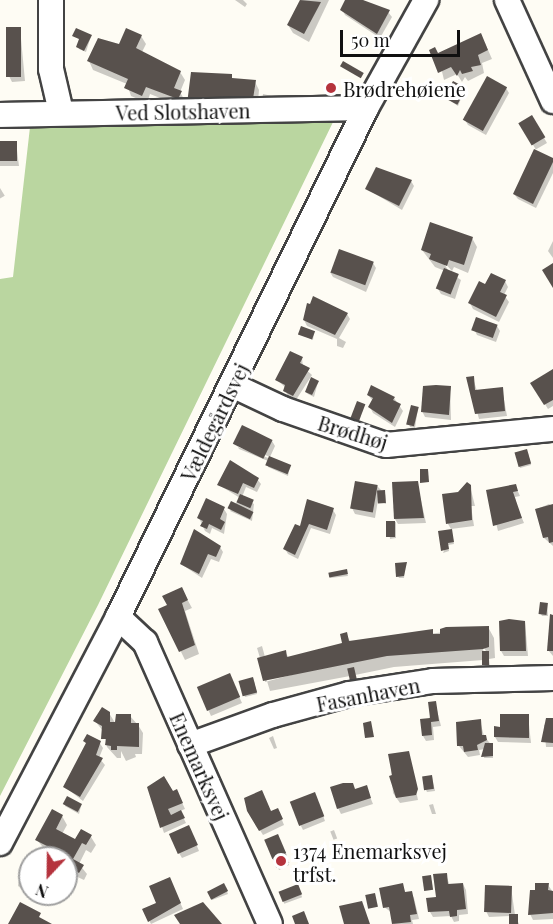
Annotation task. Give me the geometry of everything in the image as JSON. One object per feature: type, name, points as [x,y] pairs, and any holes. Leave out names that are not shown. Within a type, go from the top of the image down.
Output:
[{"type":"street","points":[[51,0],[51,69],[61,112]]},
{"type":"street","name":"Vældegårdsvej","points":[[0,843],[118,617],[366,108],[426,0]]},
{"type":"street","points":[[507,0],[553,101]]},
{"type":"street","name":"Ved Slotshaven","points":[[0,115],[61,112],[366,108]]},
{"type":"street","name":"Brødhøj","points":[[232,385],[284,409],[386,446],[553,429]]},
{"type":"street","name":"Enemarksvej","points":[[118,617],[145,642],[270,924]]},
{"type":"street","name":"Fasanhaven","points":[[190,745],[273,715],[350,694],[432,681],[553,678]]},
{"type":"green space","points":[[335,118],[98,605],[0,796],[0,279],[13,277],[30,127]]},
{"type":"building","points":[[300,0],[321,2],[304,34],[287,25]]},
{"type":"building","points":[[345,0],[363,0],[390,10],[377,34],[340,10]]},
{"type":"building","points":[[6,27],[21,27],[21,77],[6,77]]},
{"type":"building","points":[[76,28],[92,35],[84,51],[76,47],[79,39],[72,36]]},
{"type":"building","points":[[126,28],[142,35],[136,48],[181,71],[174,88],[182,91],[178,99],[146,87],[142,96],[124,88],[128,79],[87,61],[98,38],[119,44]]},
{"type":"building","points":[[481,33],[488,50],[478,55],[481,65],[471,67],[473,71],[462,74],[460,70],[457,76],[451,67],[438,73],[429,50],[435,47],[438,53]]},
{"type":"building","points":[[343,61],[364,73],[361,78],[340,66]]},
{"type":"building","points":[[191,72],[232,74],[232,78],[256,80],[252,105],[187,104]]},
{"type":"building","points":[[487,76],[507,87],[483,131],[463,120]]},
{"type":"building","points":[[453,81],[466,88],[457,105],[444,98]]},
{"type":"building","points":[[532,115],[545,137],[532,146],[518,123]]},
{"type":"building","points":[[0,141],[17,141],[17,161],[0,161]]},
{"type":"building","points":[[534,149],[553,158],[553,162],[533,204],[513,194]]},
{"type":"building","points":[[376,167],[412,180],[399,206],[365,189]]},
{"type":"building","points":[[430,222],[473,237],[464,265],[449,260],[447,266],[429,259],[431,254],[421,250]]},
{"type":"building","points":[[339,249],[374,262],[365,285],[330,272]]},
{"type":"building","points":[[553,263],[553,288],[542,270]]},
{"type":"building","points":[[444,268],[459,274],[451,294],[436,288]]},
{"type":"building","points":[[491,273],[506,280],[500,292],[507,295],[496,317],[468,303],[479,281],[485,284]]},
{"type":"building","points":[[313,296],[348,313],[335,335],[303,320],[307,303],[310,304]]},
{"type":"building","points":[[476,317],[498,325],[493,338],[471,330]]},
{"type":"building","points":[[301,326],[315,331],[312,340],[298,334]]},
{"type":"building","points":[[290,351],[303,357],[300,363],[310,368],[293,396],[283,391],[285,385],[275,380]]},
{"type":"building","points":[[553,369],[553,400],[544,405],[530,383]]},
{"type":"building","points":[[474,376],[475,390],[503,387],[505,411],[475,414],[466,377]]},
{"type":"building","points":[[311,377],[319,381],[312,395],[305,392]]},
{"type":"building","points":[[371,385],[395,397],[393,400],[401,404],[392,423],[368,407],[373,398],[367,395]]},
{"type":"building","points":[[423,386],[451,386],[449,415],[421,412]]},
{"type":"building","points":[[357,401],[365,404],[358,425],[349,422]]},
{"type":"building","points":[[411,405],[419,407],[414,426],[406,424]]},
{"type":"building","points":[[242,425],[273,440],[263,459],[233,444]]},
{"type":"building","points":[[527,449],[531,463],[519,467],[515,453]]},
{"type":"building","points":[[269,456],[291,465],[288,474],[265,465]]},
{"type":"building","points":[[230,460],[259,478],[254,488],[243,483],[238,494],[217,485]]},
{"type":"building","points":[[420,469],[428,469],[429,482],[420,483]]},
{"type":"building","points":[[355,481],[378,485],[373,513],[350,509]]},
{"type":"building","points":[[418,481],[424,518],[394,519],[392,482]]},
{"type":"building","points":[[467,482],[471,485],[472,520],[446,524],[442,494],[458,492]]},
{"type":"building","points":[[516,484],[518,491],[513,492],[522,518],[493,526],[486,490]]},
{"type":"building","points":[[385,490],[386,503],[378,504],[377,491]]},
{"type":"building","points":[[240,494],[254,500],[250,508],[236,502]]},
{"type":"building","points":[[206,498],[225,507],[220,519],[225,522],[221,530],[209,524],[207,529],[200,526],[203,521],[197,518]]},
{"type":"building","points":[[307,499],[334,508],[327,530],[309,524],[295,555],[283,549],[295,524],[300,526]]},
{"type":"building","points":[[231,501],[253,512],[250,519],[227,508]]},
{"type":"building","points":[[553,504],[553,542],[549,543],[548,537],[543,538],[535,509]]},
{"type":"building","points":[[386,521],[395,521],[395,537],[386,537]]},
{"type":"building","points":[[194,529],[221,546],[216,557],[208,554],[199,574],[180,564]]},
{"type":"building","points":[[452,529],[454,542],[448,543],[449,549],[441,551],[438,531]]},
{"type":"building","points":[[407,562],[404,576],[396,577],[395,563]]},
{"type":"building","points":[[347,569],[348,574],[329,578],[328,573]]},
{"type":"building","points":[[182,587],[188,600],[182,603],[195,645],[179,652],[158,609],[167,605],[162,596]]},
{"type":"building","points":[[540,602],[548,603],[546,615],[539,614]]},
{"type":"building","points":[[550,614],[553,615],[553,651],[547,651]]},
{"type":"building","points":[[509,619],[525,621],[526,651],[500,651],[499,621]]},
{"type":"building","points":[[489,626],[489,647],[483,649],[387,656],[263,681],[257,658],[286,650],[287,657],[342,643],[340,634],[347,632],[349,641],[433,629],[433,634],[440,634],[440,629],[446,627]]},
{"type":"building","points":[[482,651],[489,651],[489,665],[482,665]]},
{"type":"building","points":[[354,667],[357,680],[350,681],[347,669]]},
{"type":"building","points":[[230,673],[240,697],[207,711],[197,687]]},
{"type":"building","points":[[253,677],[257,692],[243,696],[239,681]]},
{"type":"building","points":[[436,701],[439,721],[431,722],[432,735],[422,736],[420,719],[430,718],[428,702]]},
{"type":"building","points":[[102,707],[110,712],[110,722],[115,722],[116,714],[131,714],[131,723],[139,723],[139,747],[117,746],[117,750],[111,750],[111,746],[105,745],[106,739],[101,739],[102,726],[93,721]]},
{"type":"building","points":[[500,714],[529,714],[529,738],[494,737],[494,726],[500,727]]},
{"type":"building","points":[[546,718],[553,718],[553,743],[541,742]]},
{"type":"building","points":[[481,719],[482,735],[486,735],[487,740],[477,745],[478,750],[464,752],[463,746],[457,746],[456,722]]},
{"type":"building","points":[[371,721],[374,737],[365,738],[363,723]]},
{"type":"building","points":[[87,734],[101,741],[96,755],[103,758],[80,797],[63,787],[86,743],[83,741]]},
{"type":"building","points":[[485,743],[493,743],[493,756],[481,757]]},
{"type":"building","points":[[409,751],[418,789],[416,795],[396,798],[389,776],[392,775],[388,754]]},
{"type":"building","points":[[432,775],[434,789],[424,790],[422,776]]},
{"type":"building","points":[[164,776],[173,791],[177,789],[183,803],[168,809],[171,815],[181,810],[185,818],[160,828],[147,787]]},
{"type":"building","points":[[353,783],[355,789],[367,785],[371,798],[337,809],[330,787]]},
{"type":"building","points":[[262,790],[271,811],[278,808],[283,819],[259,831],[247,811],[244,798]]},
{"type":"building","points":[[315,792],[324,816],[299,826],[290,802]]},
{"type":"building","points":[[67,796],[82,804],[78,812],[63,804]]},
{"type":"building","points":[[52,809],[63,815],[56,829],[75,839],[81,829],[92,835],[86,845],[82,843],[78,850],[78,846],[47,846],[35,840]]},
{"type":"building","points":[[189,825],[198,845],[178,854],[169,834]]},
{"type":"building","points":[[278,834],[286,853],[272,859],[264,840]]},
{"type":"building","name":"1374 Enemarksvej trfst.","points":[[286,854],[289,862],[276,867],[273,859]]},
{"type":"building","points":[[78,862],[84,865],[78,872]]},
{"type":"building","points":[[447,873],[448,884],[463,883],[466,909],[457,910],[457,916],[450,917],[449,911],[428,912],[426,898],[436,897],[433,874]]},
{"type":"building","points":[[431,875],[433,890],[424,891],[422,876]]},
{"type":"building","points":[[170,877],[181,903],[148,922],[142,909],[156,903],[149,886]]},
{"type":"building","points":[[224,883],[228,891],[211,900],[207,892]]},
{"type":"building","points":[[403,883],[405,892],[412,891],[417,914],[410,915],[411,922],[392,924],[389,907],[383,908],[379,888]]},
{"type":"building","points":[[535,883],[549,883],[548,890],[553,891],[553,913],[528,915],[530,890],[535,890]]},
{"type":"building","points":[[298,884],[302,894],[283,902],[279,892]]},
{"type":"building","points":[[485,885],[512,886],[511,913],[484,912]]},
{"type":"building","points":[[375,893],[378,907],[368,909],[365,895]]},
{"type":"building","points":[[362,901],[370,924],[344,924],[339,906]]},
{"type":"building","points":[[203,902],[222,924],[180,924],[174,915]]},
{"type":"building","points":[[18,906],[28,906],[41,913],[39,917],[52,924],[8,924]]},
{"type":"building","points":[[304,911],[309,924],[295,924],[292,916]]},
{"type":"building","points":[[509,914],[518,914],[518,924],[509,924]]},
{"type":"place","name":"Brødrehøiene","points":[[331,88]]},
{"type":"place","name":"1374 Enemarksvej trfst.","points":[[281,861]]}]
